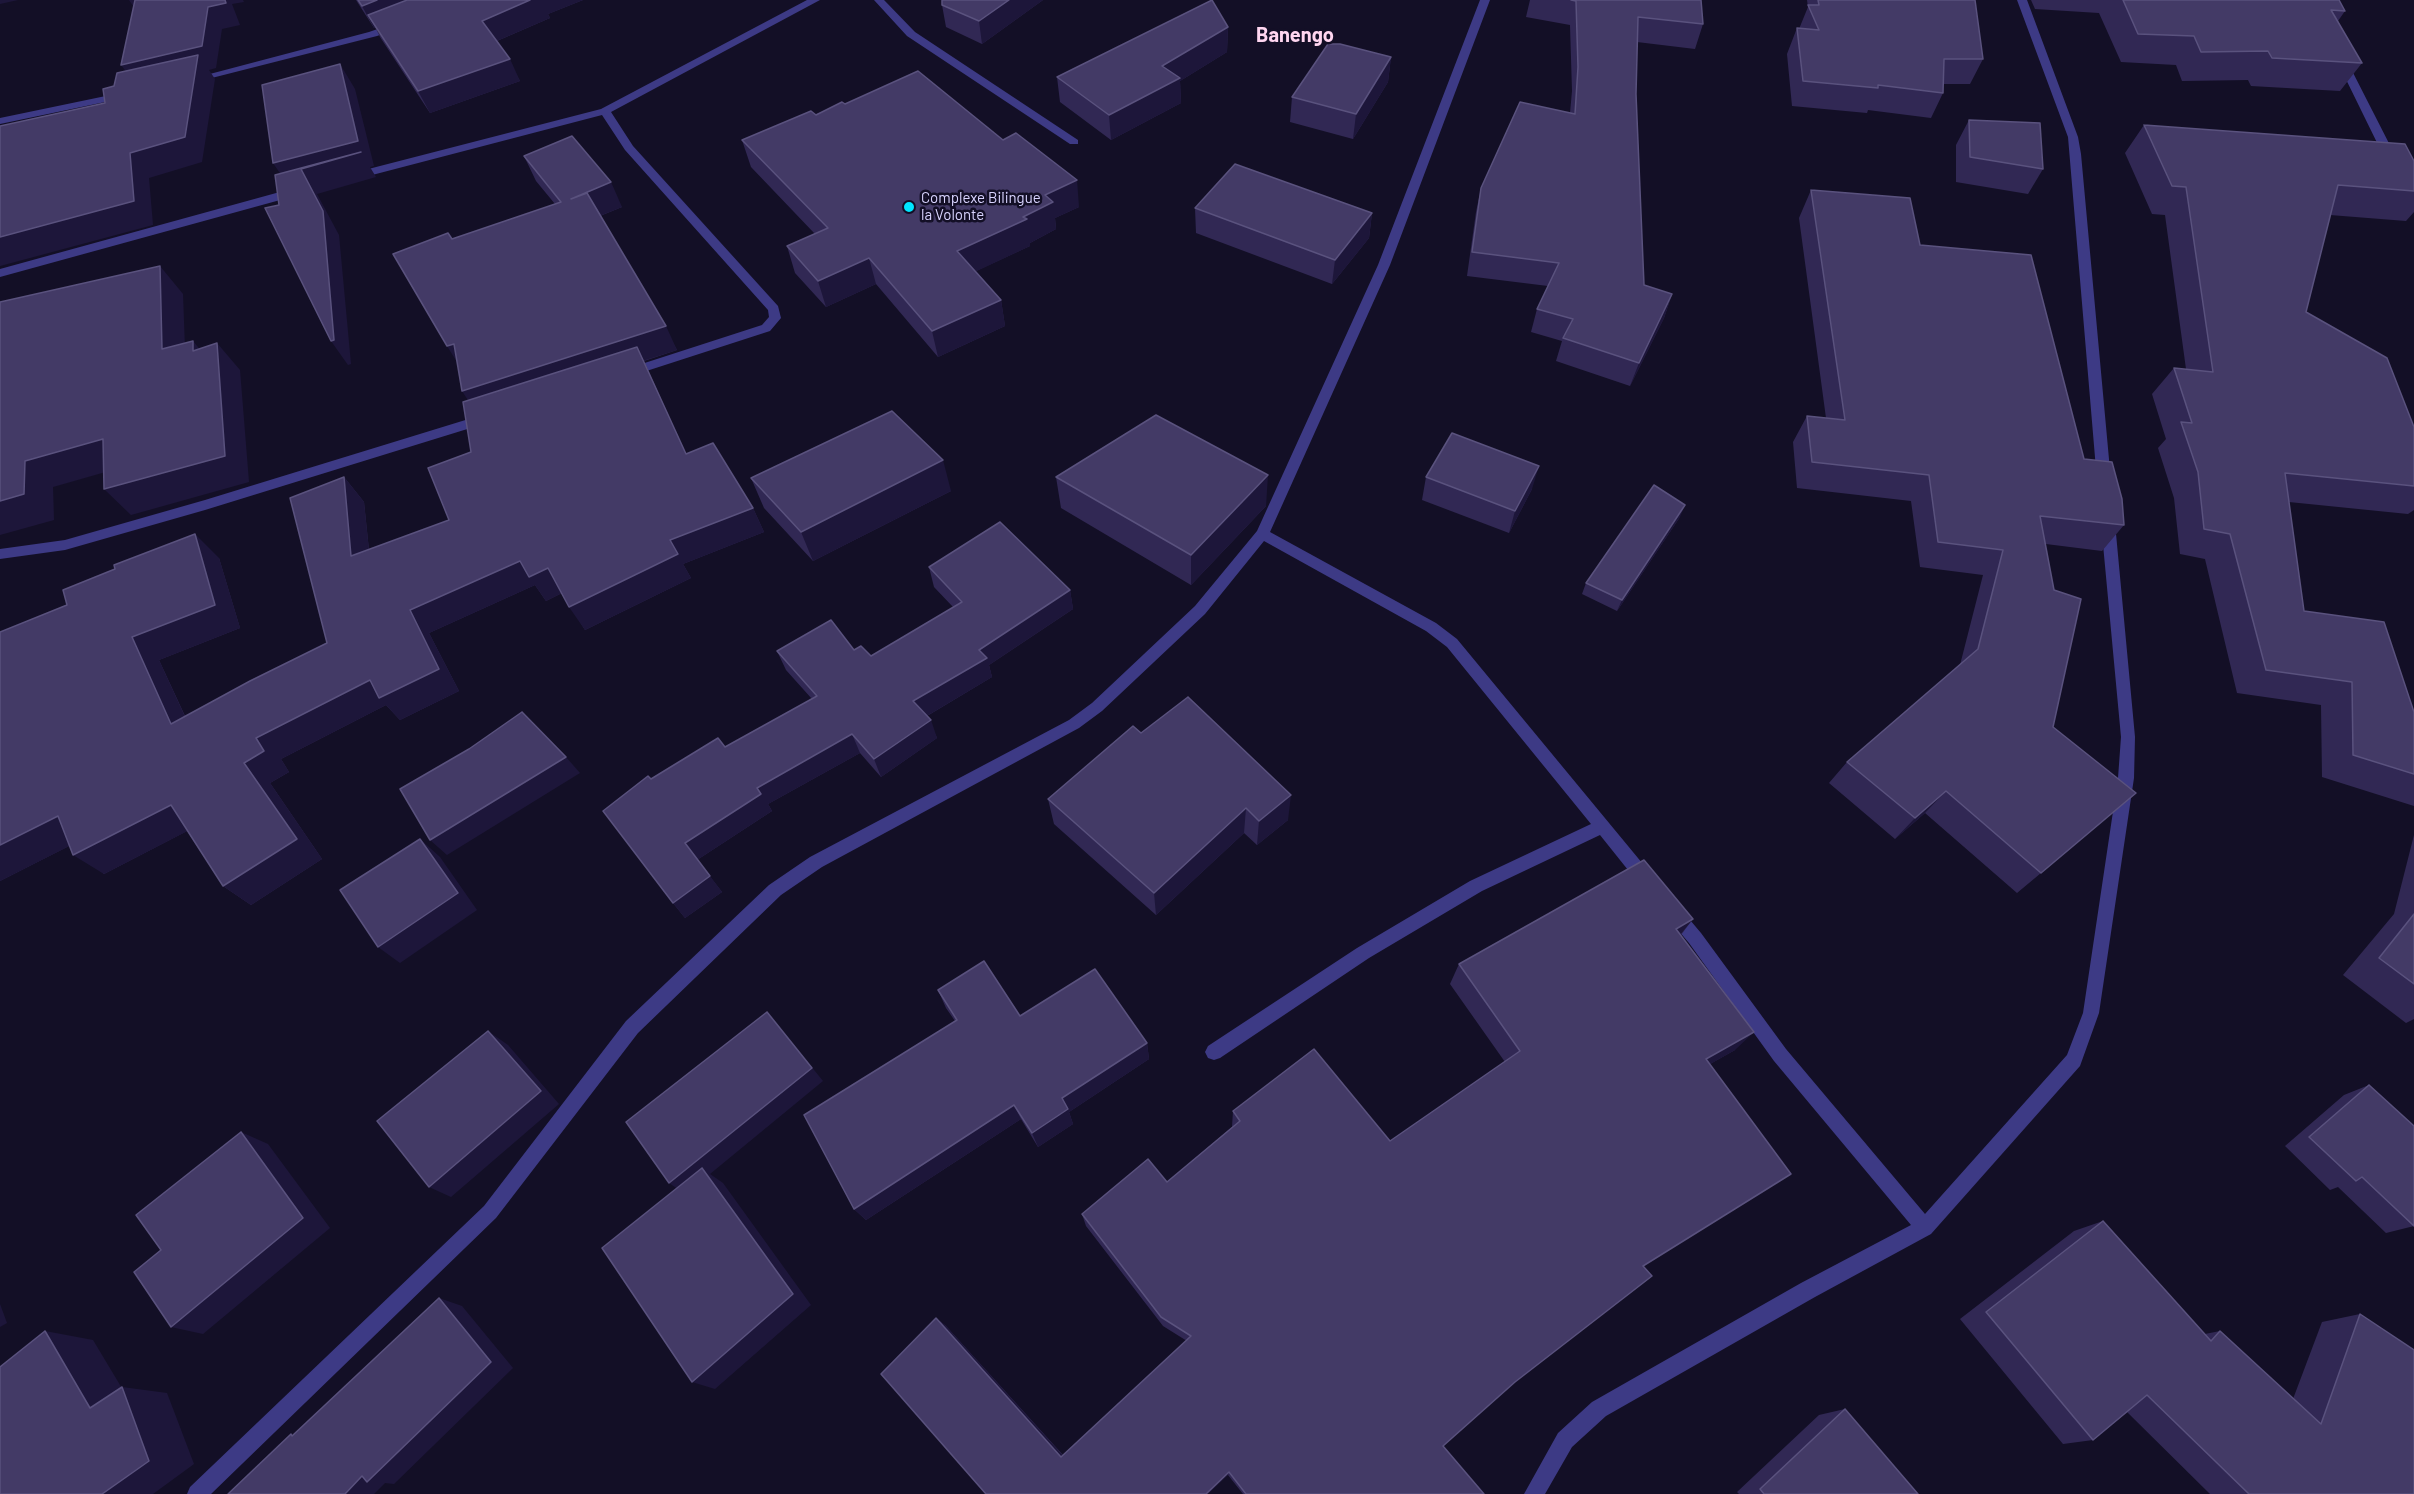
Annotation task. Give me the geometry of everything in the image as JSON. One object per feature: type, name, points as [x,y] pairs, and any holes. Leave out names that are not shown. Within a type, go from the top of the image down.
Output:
[{"type":"street","points":[[339,180],[605,111],[815,0]]},
{"type":"street","points":[[879,0],[911,34],[1074,142]]},
{"type":"street","points":[[197,1494],[490,1212],[633,1027],[659,999],[776,890],[816,862],[1074,724],[1097,707],[1200,610],[1262,534],[1384,265],[1485,0]]},
{"type":"street","points":[[1534,1494],[1565,1440],[1599,1409],[1808,1290],[1925,1228],[2074,1060],[2091,1013],[2126,778],[2128,737],[2076,154],[2073,137],[2022,0]]},
{"type":"street","points":[[182,83],[373,34],[403,23]]},
{"type":"street","points":[[2337,51],[2399,175]]},
{"type":"street","points":[[0,121],[139,92]]},
{"type":"street","points":[[605,111],[629,148],[774,309],[775,318],[766,328],[612,378]]},
{"type":"street","points":[[0,273],[304,190]]},
{"type":"street","points":[[0,554],[75,542],[205,505],[503,413]]},
{"type":"street","points":[[1262,534],[1431,627],[1452,643],[1601,827],[1695,938],[1780,1055],[1925,1228]]},
{"type":"street","points":[[1214,1052],[1364,953],[1476,886],[1601,827]]},
{"type":"building","points":[[135,0],[225,0],[226,3],[208,7],[202,46],[121,65]]},
{"type":"building","points":[[358,0],[377,0],[362,6]]},
{"type":"building","points":[[407,0],[530,0],[482,21],[510,59],[418,91],[368,15]]},
{"type":"building","points":[[942,0],[1009,0],[979,21],[942,5]]},
{"type":"building","points":[[1212,0],[1228,27],[1162,66],[1180,78],[1109,115],[1057,77]]},
{"type":"building","points":[[1571,0],[1701,0],[1703,24],[1638,17],[1636,94],[1644,285],[1672,294],[1639,363],[1563,338],[1573,319],[1537,309],[1559,263],[1472,252],[1481,188],[1520,102],[1575,114],[1578,67],[1576,1]]},
{"type":"building","points":[[1818,0],[1975,0],[1983,59],[1944,59],[1943,93],[1878,85],[1878,88],[1803,81],[1797,28],[1819,30],[1808,5],[1819,5]]},
{"type":"building","points":[[2123,0],[2339,0],[2345,11],[2331,10],[2362,63],[2272,58],[2268,51],[2201,52],[2194,36],[2138,34]]},
{"type":"building","points":[[1328,44],[1340,44],[1391,57],[1356,114],[1292,97]]},
{"type":"building","points":[[198,55],[185,137],[130,153],[134,201],[0,237],[0,126],[105,103],[103,89],[114,86],[117,73]]},
{"type":"building","points":[[340,64],[358,141],[273,163],[262,85]]},
{"type":"building","points":[[918,71],[1003,140],[1016,133],[1077,180],[1045,195],[1053,202],[1023,217],[1027,219],[957,251],[1001,300],[932,331],[869,258],[818,281],[787,246],[828,228],[742,140],[811,111],[816,115],[842,102],[845,104]]},
{"type":"building","points":[[1969,120],[2040,123],[2043,169],[1970,157]]},
{"type":"building","points":[[2144,125],[2405,144],[2414,161],[2414,191],[2338,185],[2306,312],[2387,358],[2414,427],[2414,486],[2285,473],[2304,611],[2384,622],[2414,712],[2414,774],[2353,755],[2352,682],[2266,670],[2230,534],[2204,529],[2198,472],[2181,422],[2192,423],[2174,368],[2213,372],[2186,187],[2172,186]]},
{"type":"building","points":[[572,136],[611,182],[571,199],[587,193],[666,326],[462,391],[454,344],[447,346],[393,254],[448,233],[452,239],[561,202],[524,156]]},
{"type":"building","points":[[361,152],[301,169],[323,211],[334,340],[331,341],[265,208],[279,205],[275,175]]},
{"type":"building","points":[[1235,164],[1372,213],[1335,260],[1195,208]]},
{"type":"building","points":[[1811,190],[1910,198],[1920,245],[2031,255],[2084,459],[2112,462],[2122,499],[2124,525],[2040,516],[2054,590],[2081,599],[2053,727],[2136,793],[2041,873],[1946,791],[1915,818],[1847,762],[1978,649],[2003,550],[1938,542],[1929,475],[1812,462],[1807,416],[1845,420]]},
{"type":"building","points":[[160,266],[162,349],[193,341],[193,351],[217,343],[225,456],[104,489],[103,439],[25,461],[24,494],[0,501],[0,302]]},
{"type":"building","points":[[637,347],[686,454],[713,443],[753,508],[670,540],[678,554],[569,607],[548,568],[529,577],[520,561],[410,610],[439,669],[379,698],[370,680],[256,738],[264,751],[244,763],[297,839],[223,886],[171,805],[73,855],[58,816],[0,845],[0,632],[67,605],[63,590],[115,569],[114,565],[195,534],[215,605],[132,637],[171,724],[327,643],[290,498],[344,477],[351,556],[449,520],[428,468],[471,452],[463,402]]},
{"type":"building","points":[[892,411],[943,460],[801,532],[751,478]]},
{"type":"building","points":[[1156,415],[1268,475],[1191,555],[1056,477]]},
{"type":"building","points":[[1452,433],[1539,466],[1515,511],[1426,477]]},
{"type":"building","points":[[1654,485],[1685,505],[1622,600],[1586,583]]},
{"type":"building","points":[[1000,522],[1070,590],[979,650],[987,658],[913,701],[931,720],[874,759],[852,734],[757,788],[761,794],[685,843],[710,876],[673,903],[603,811],[648,776],[651,779],[718,738],[725,747],[817,696],[777,651],[831,620],[854,650],[861,646],[871,656],[962,602],[929,567]]},
{"type":"building","points":[[1188,697],[1291,795],[1259,821],[1246,808],[1154,893],[1048,799],[1133,726],[1141,733]]},
{"type":"building","points":[[522,712],[566,757],[430,840],[400,789],[469,749]]},
{"type":"building","points":[[420,839],[458,893],[378,947],[340,890]]},
{"type":"building","points":[[1644,860],[1693,919],[1676,929],[1754,1032],[1706,1059],[1791,1174],[1643,1266],[1652,1276],[1515,1382],[1443,1446],[1484,1494],[1246,1494],[1229,1472],[1206,1494],[986,1494],[881,1374],[936,1318],[1061,1457],[1191,1336],[1161,1317],[1082,1214],[1148,1159],[1167,1182],[1240,1121],[1233,1111],[1314,1049],[1390,1141],[1520,1051],[1459,964]]},
{"type":"building","points":[[2414,914],[2414,984],[2379,958]]},
{"type":"building","points":[[984,961],[1020,1016],[1095,969],[1147,1043],[1062,1098],[1068,1109],[1032,1133],[1014,1105],[854,1209],[804,1115],[957,1020],[938,990]]},
{"type":"building","points":[[767,1012],[812,1068],[669,1183],[626,1122]]},
{"type":"building","points":[[488,1031],[541,1091],[429,1187],[377,1121]]},
{"type":"building","points":[[2369,1085],[2414,1126],[2414,1226],[2362,1177],[2356,1181],[2309,1137]]},
{"type":"building","points":[[241,1132],[303,1218],[171,1327],[134,1272],[161,1250],[136,1215]]},
{"type":"building","points":[[702,1168],[793,1294],[692,1382],[602,1248]]},
{"type":"building","points":[[2103,1221],[2211,1341],[2220,1331],[2321,1424],[2360,1314],[2414,1350],[2414,1494],[2249,1494],[2147,1395],[2093,1440],[1986,1312]]},
{"type":"building","points":[[439,1298],[491,1362],[367,1482],[362,1476],[345,1494],[228,1494],[291,1434],[292,1436]]},
{"type":"building","points":[[45,1331],[90,1408],[122,1387],[149,1461],[102,1494],[0,1494],[0,1367]]},
{"type":"building","points":[[1845,1409],[1918,1494],[1764,1494],[1760,1489]]},
{"type":"place","name":"Complexe Bilingue la Volonte","points":[[909,207]]},
{"type":"district","name":"Banengo","points":[[1295,35]]}]
